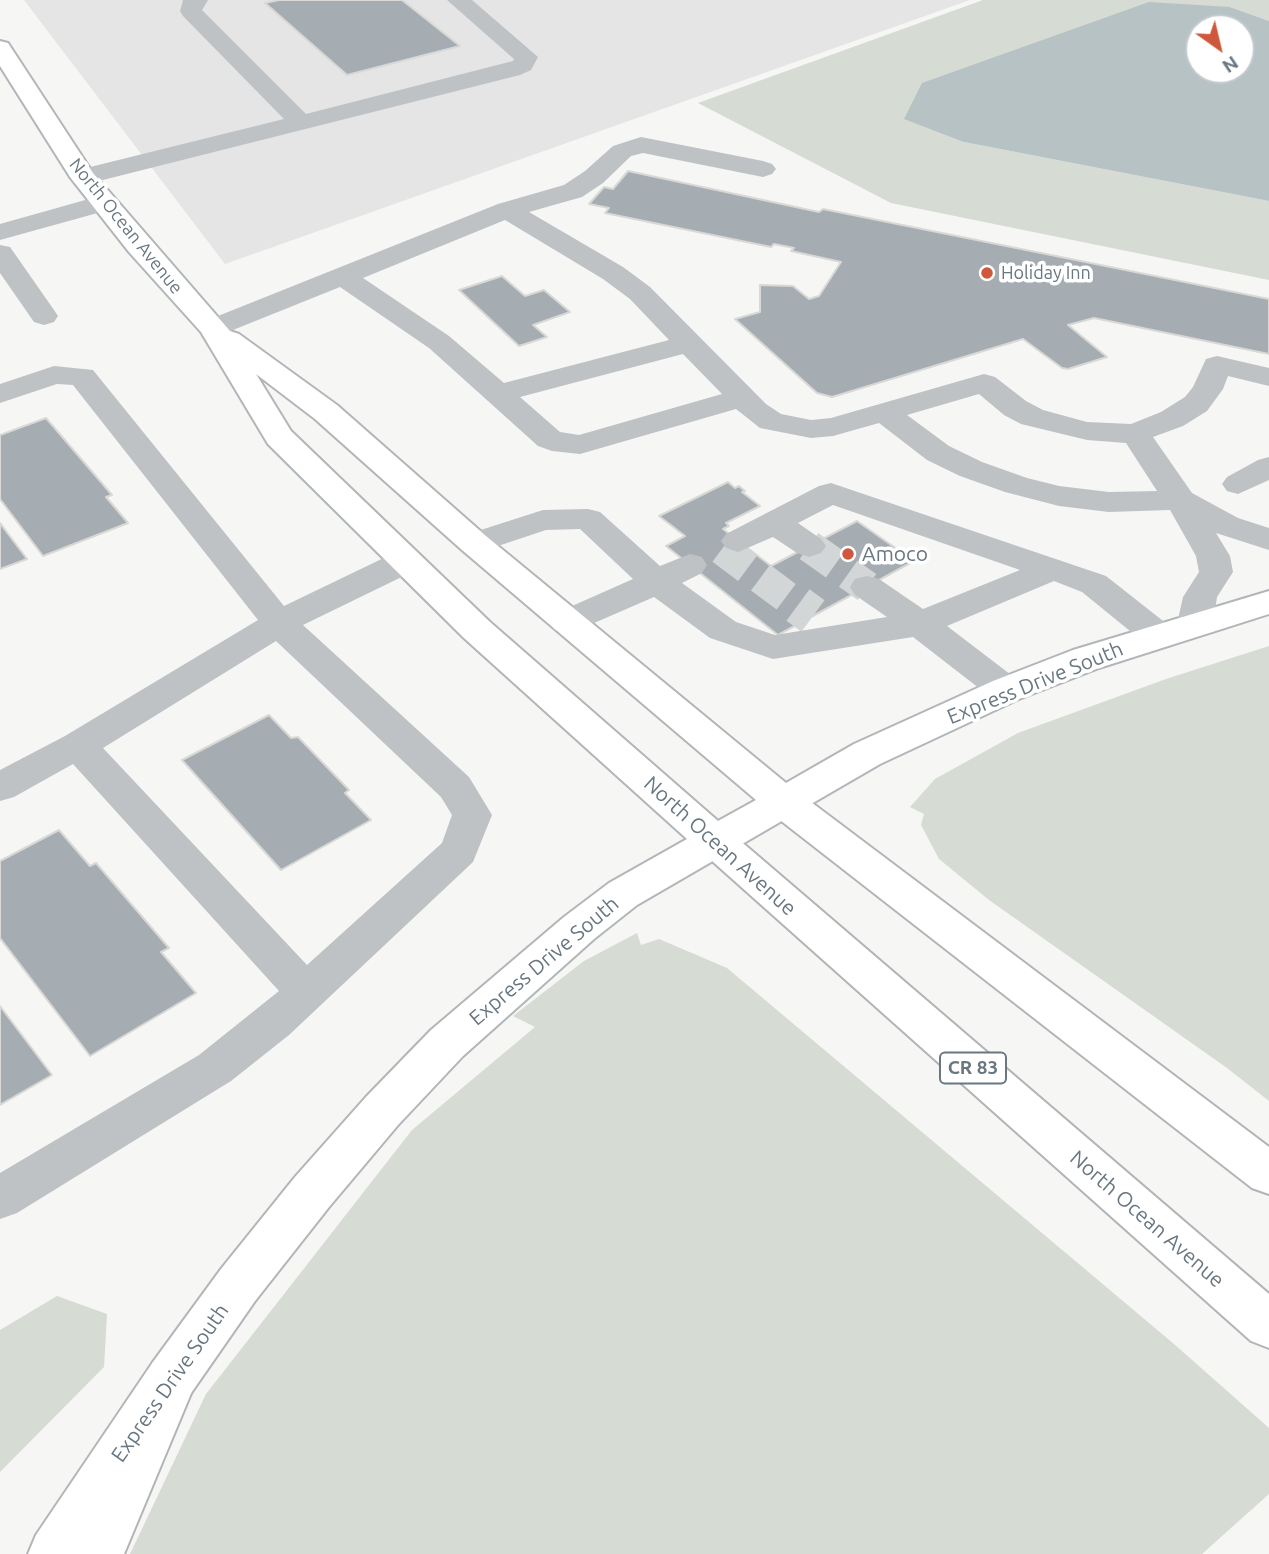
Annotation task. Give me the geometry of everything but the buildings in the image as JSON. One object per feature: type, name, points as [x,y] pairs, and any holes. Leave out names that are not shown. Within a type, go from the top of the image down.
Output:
[{"type":"main road","name":"North Ocean Avenue","points":[[0,48],[83,177],[213,328],[279,437],[404,562],[477,630],[1269,1325]]},
{"type":"main road","name":"North Ocean Avenue","points":[[213,328],[326,412],[566,622],[785,803],[1269,1174]]},
{"type":"main road","name":"Express Drive South","points":[[55,1554],[171,1378],[238,1285],[312,1192],[382,1111],[447,1043],[517,979],[590,919],[624,894],[867,754],[1006,690],[1086,659],[1269,602]]},
{"type":"main road","points":[[97,1554],[171,1378]]},
{"type":"lane","points":[[197,0],[192,3],[191,11],[301,123]]},
{"type":"lane","points":[[83,177],[512,71],[523,65],[526,57],[458,0]]},
{"type":"lane","points":[[213,328],[507,210],[573,191],[594,177],[622,151],[641,145],[763,169]]},
{"type":"lane","points":[[0,232],[103,203]]},
{"type":"lane","points":[[507,210],[613,273],[640,293],[755,411],[771,421],[810,429],[834,427],[984,383],[1015,408],[1032,417],[1087,431],[1135,433],[1172,419],[1196,404],[1208,389],[1217,365],[1269,377]]},
{"type":"lane","points":[[0,253],[44,316]]},
{"type":"lane","points":[[344,277],[419,327],[549,439],[580,445],[742,398]]},
{"type":"lane","points":[[498,394],[690,343]]},
{"type":"lane","points":[[0,394],[54,375],[82,376],[279,623],[455,787],[471,815],[459,851],[274,1022],[215,1068],[0,1198]]},
{"type":"lane","points":[[886,413],[911,435],[938,453],[971,469],[1016,485],[1059,496],[1110,502],[1180,500],[1226,526],[1269,539]]},
{"type":"lane","points":[[1135,433],[1180,500],[1213,556],[1216,572],[1200,597],[1195,624]]},
{"type":"lane","points":[[1238,484],[1269,467]]},
{"type":"lane","points":[[738,541],[831,493],[1094,584],[1159,636]]},
{"type":"lane","points":[[474,543],[543,520],[588,519],[657,582],[723,630],[773,647],[920,624],[1053,569]]},
{"type":"lane","points":[[774,522],[809,546]]},
{"type":"lane","points":[[5,776],[78,745],[279,623],[404,562]]},
{"type":"lane","points":[[566,622],[690,565]]},
{"type":"lane","points":[[867,587],[1006,690]]},
{"type":"lane","points":[[813,616],[843,638]]},
{"type":"lane","points":[[78,745],[306,992]]},
{"type":"shaded area","points":[[24,0],[970,0],[225,264]]},
{"type":"shaded area","points":[[983,0],[1269,0],[1269,21],[1230,7],[1216,14],[1185,14],[1185,30],[964,142],[1269,201],[1269,280],[891,203],[698,103]]},
{"type":"shaded area","points":[[1149,2],[1230,7],[1250,14],[1185,14],[1185,84],[1255,84],[1255,16],[1269,21],[1269,201],[964,142],[904,119],[922,83]]},
{"type":"shaded area","points":[[1269,646],[1269,1101],[1227,1068],[989,900],[939,859],[921,825],[924,814],[910,807],[935,779],[1018,733],[1166,679]]},
{"type":"shaded area","points":[[637,933],[641,945],[659,939],[727,968],[1174,1344],[1269,1428],[1269,1494],[1202,1554],[130,1554],[206,1394],[412,1130],[535,1027],[513,1016],[584,961]]},
{"type":"shaded area","points":[[57,1296],[107,1314],[104,1367],[0,1472],[0,1330]]},
{"type":"tunnel","points":[[809,546],[867,587]]},
{"type":"tunnel","points":[[722,549],[800,607]]},
{"type":"tunnel","points":[[798,605],[813,616]]},
{"type":"place","name":"Holiday Inn","points":[[987,273]]},
{"type":"place","name":"Amoco","points":[[848,554]]}]
